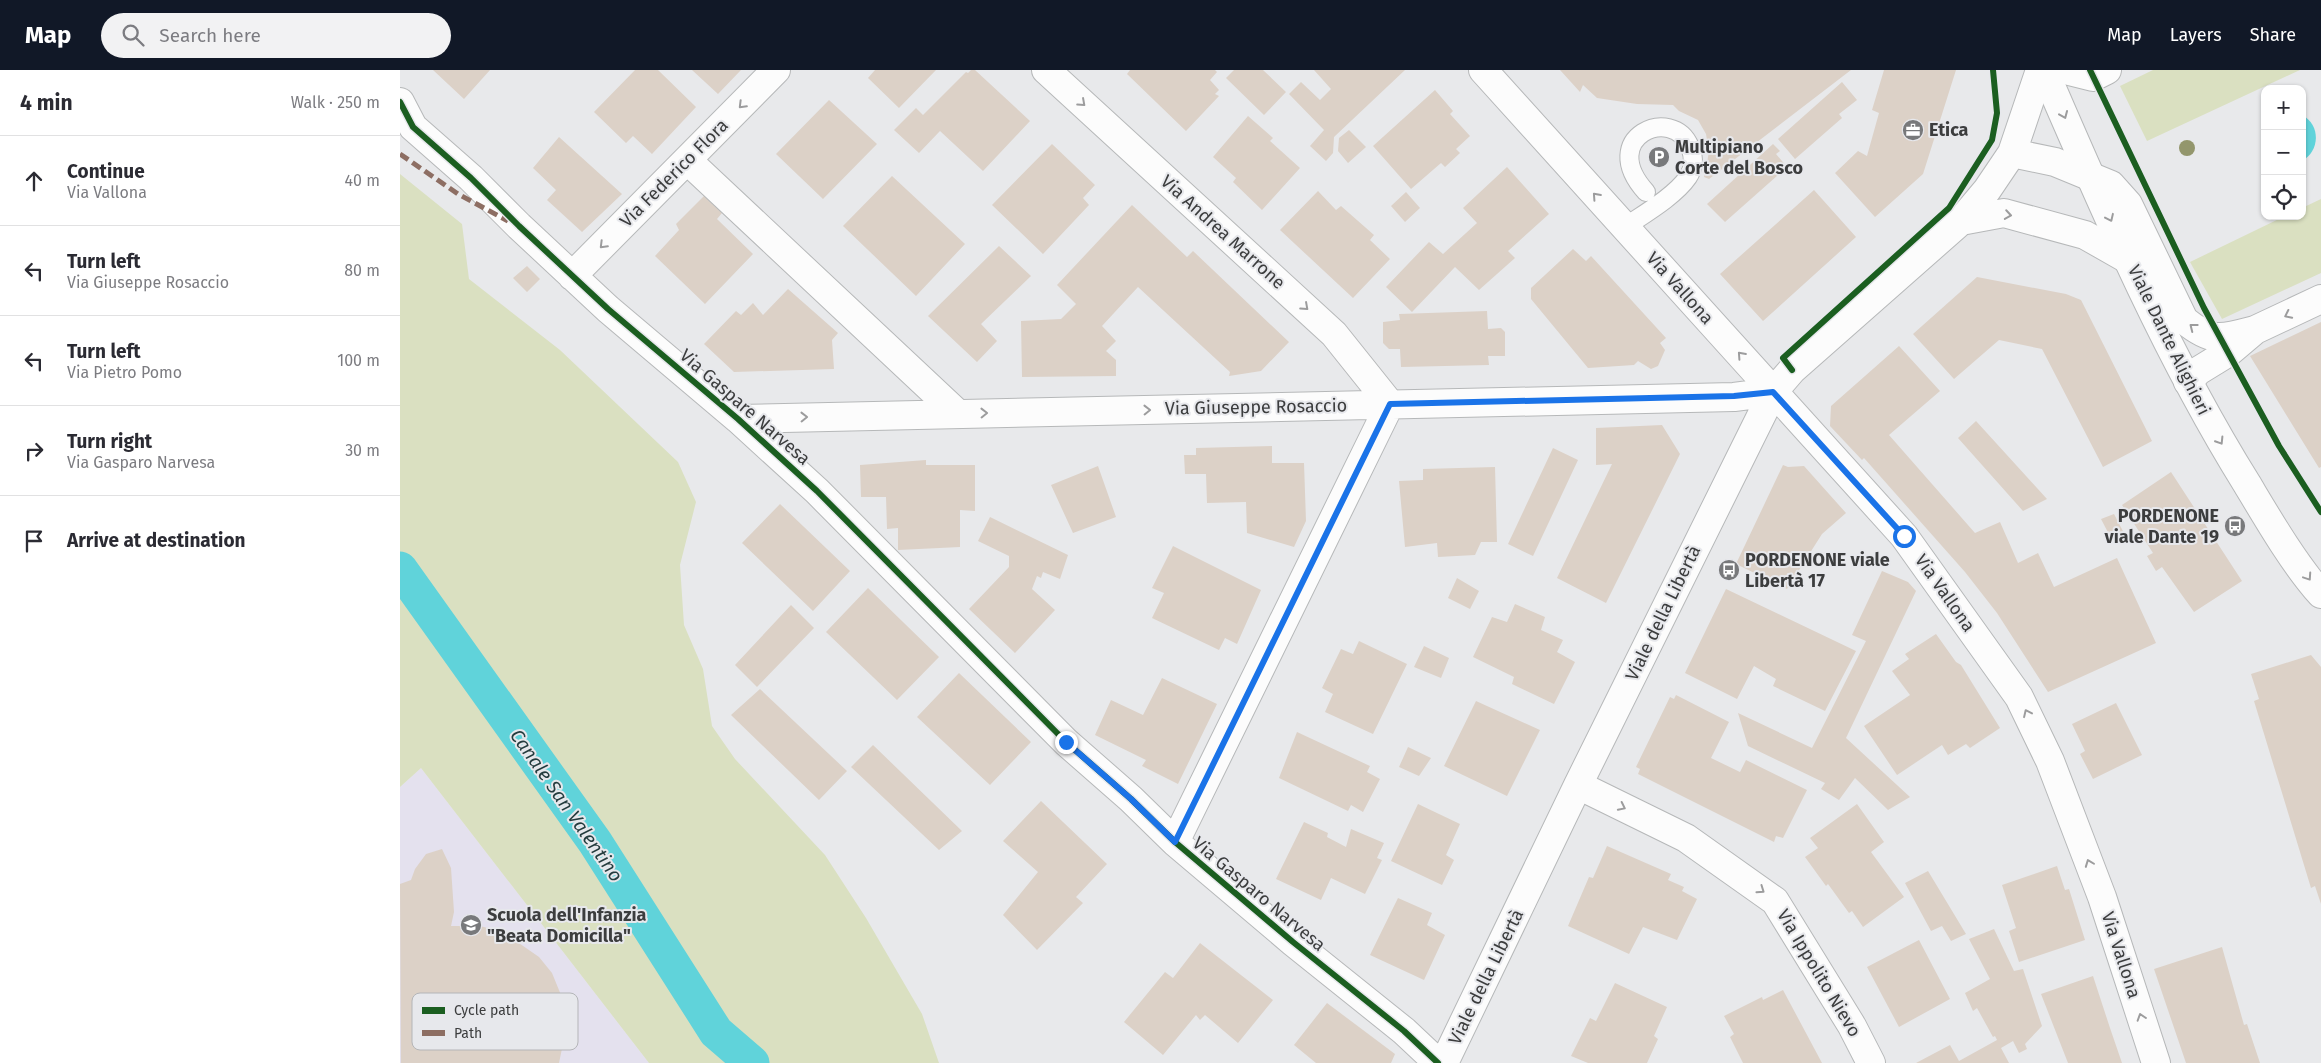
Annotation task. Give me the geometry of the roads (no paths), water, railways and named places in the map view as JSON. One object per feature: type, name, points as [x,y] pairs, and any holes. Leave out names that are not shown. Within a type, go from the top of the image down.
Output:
[{"type":"street","name":"Via Federico Flora","points":[[572,276],[776,70]]},
{"type":"street","name":"Via Andrea Marrone","points":[[1046,70],[1334,334],[1390,404]]},
{"type":"street","name":"Via Vallona","points":[[1482,70],[1904,536],[2019,697],[2050,761],[2102,897],[2156,1063]]},
{"type":"street","name":"Viale della Libertà","points":[[1444,1063],[1578,785],[1773,392],[1792,370],[1961,221],[1987,190],[2012,153],[2040,70]]},
{"type":"street","name":"Viale Dante Alighieri","points":[[2044,70],[2129,260],[2214,432],[2263,510],[2321,594]]},
{"type":"street","points":[[2065,70],[2093,77],[2107,70]]},
{"type":"street","name":"Via Gaspare Narvesa","points":[[400,102],[413,127],[471,178],[519,226],[608,309],[738,419],[824,497],[1066,742]]},
{"type":"street","points":[[2012,153],[2056,162],[2112,185],[2128,204],[2184,320],[2198,332],[2220,339],[2255,330],[2321,299]]},
{"type":"street","points":[[687,160],[958,414]]},
{"type":"street","points":[[1961,221],[2004,213],[2085,235],[2129,260]]},
{"type":"street","points":[[2188,382],[2198,371],[2230,352],[2255,330]]},
{"type":"street","name":"Via Giuseppe Rosaccio","points":[[738,419],[1734,396],[1773,392]]},
{"type":"street","points":[[1175,842],[1390,404]]},
{"type":"street","name":"Via Gasparo Narvesa","points":[[1066,742],[1131,799],[1175,842],[1293,942],[1404,1031],[1438,1063]]},
{"type":"street","name":"Via Ippolito Nievo","points":[[1578,785],[1686,838],[1775,901],[1852,1026],[1871,1063]]},
{"type":"lane","points":[[1625,228],[1657,206],[1690,175],[1693,164],[1688,142],[1670,128],[1650,128],[1634,140],[1629,150],[1628,159],[1632,175],[1646,192]]},
{"type":"water","points":[[2306,118],[2313,125],[2316,138],[2315,145],[2306,158]]},
{"type":"waterway","name":"Canale San Valentino","points":[[400,569],[595,842],[716,1032],[752,1063]]},
{"type":"place","name":"Etica","points":[[1913,130]]},
{"type":"place","name":"Multipiano Corte del Bosco","points":[[1659,157]]},
{"type":"place","name":"PORDENONE viale Dante 19","points":[[2235,526]]},
{"type":"place","name":"PORDENONE viale Libertà 17","points":[[1729,570]]},
{"type":"place","name":"Scuola dell'Infanzia \"Beata Domicilla\"","points":[[471,925]]}]
